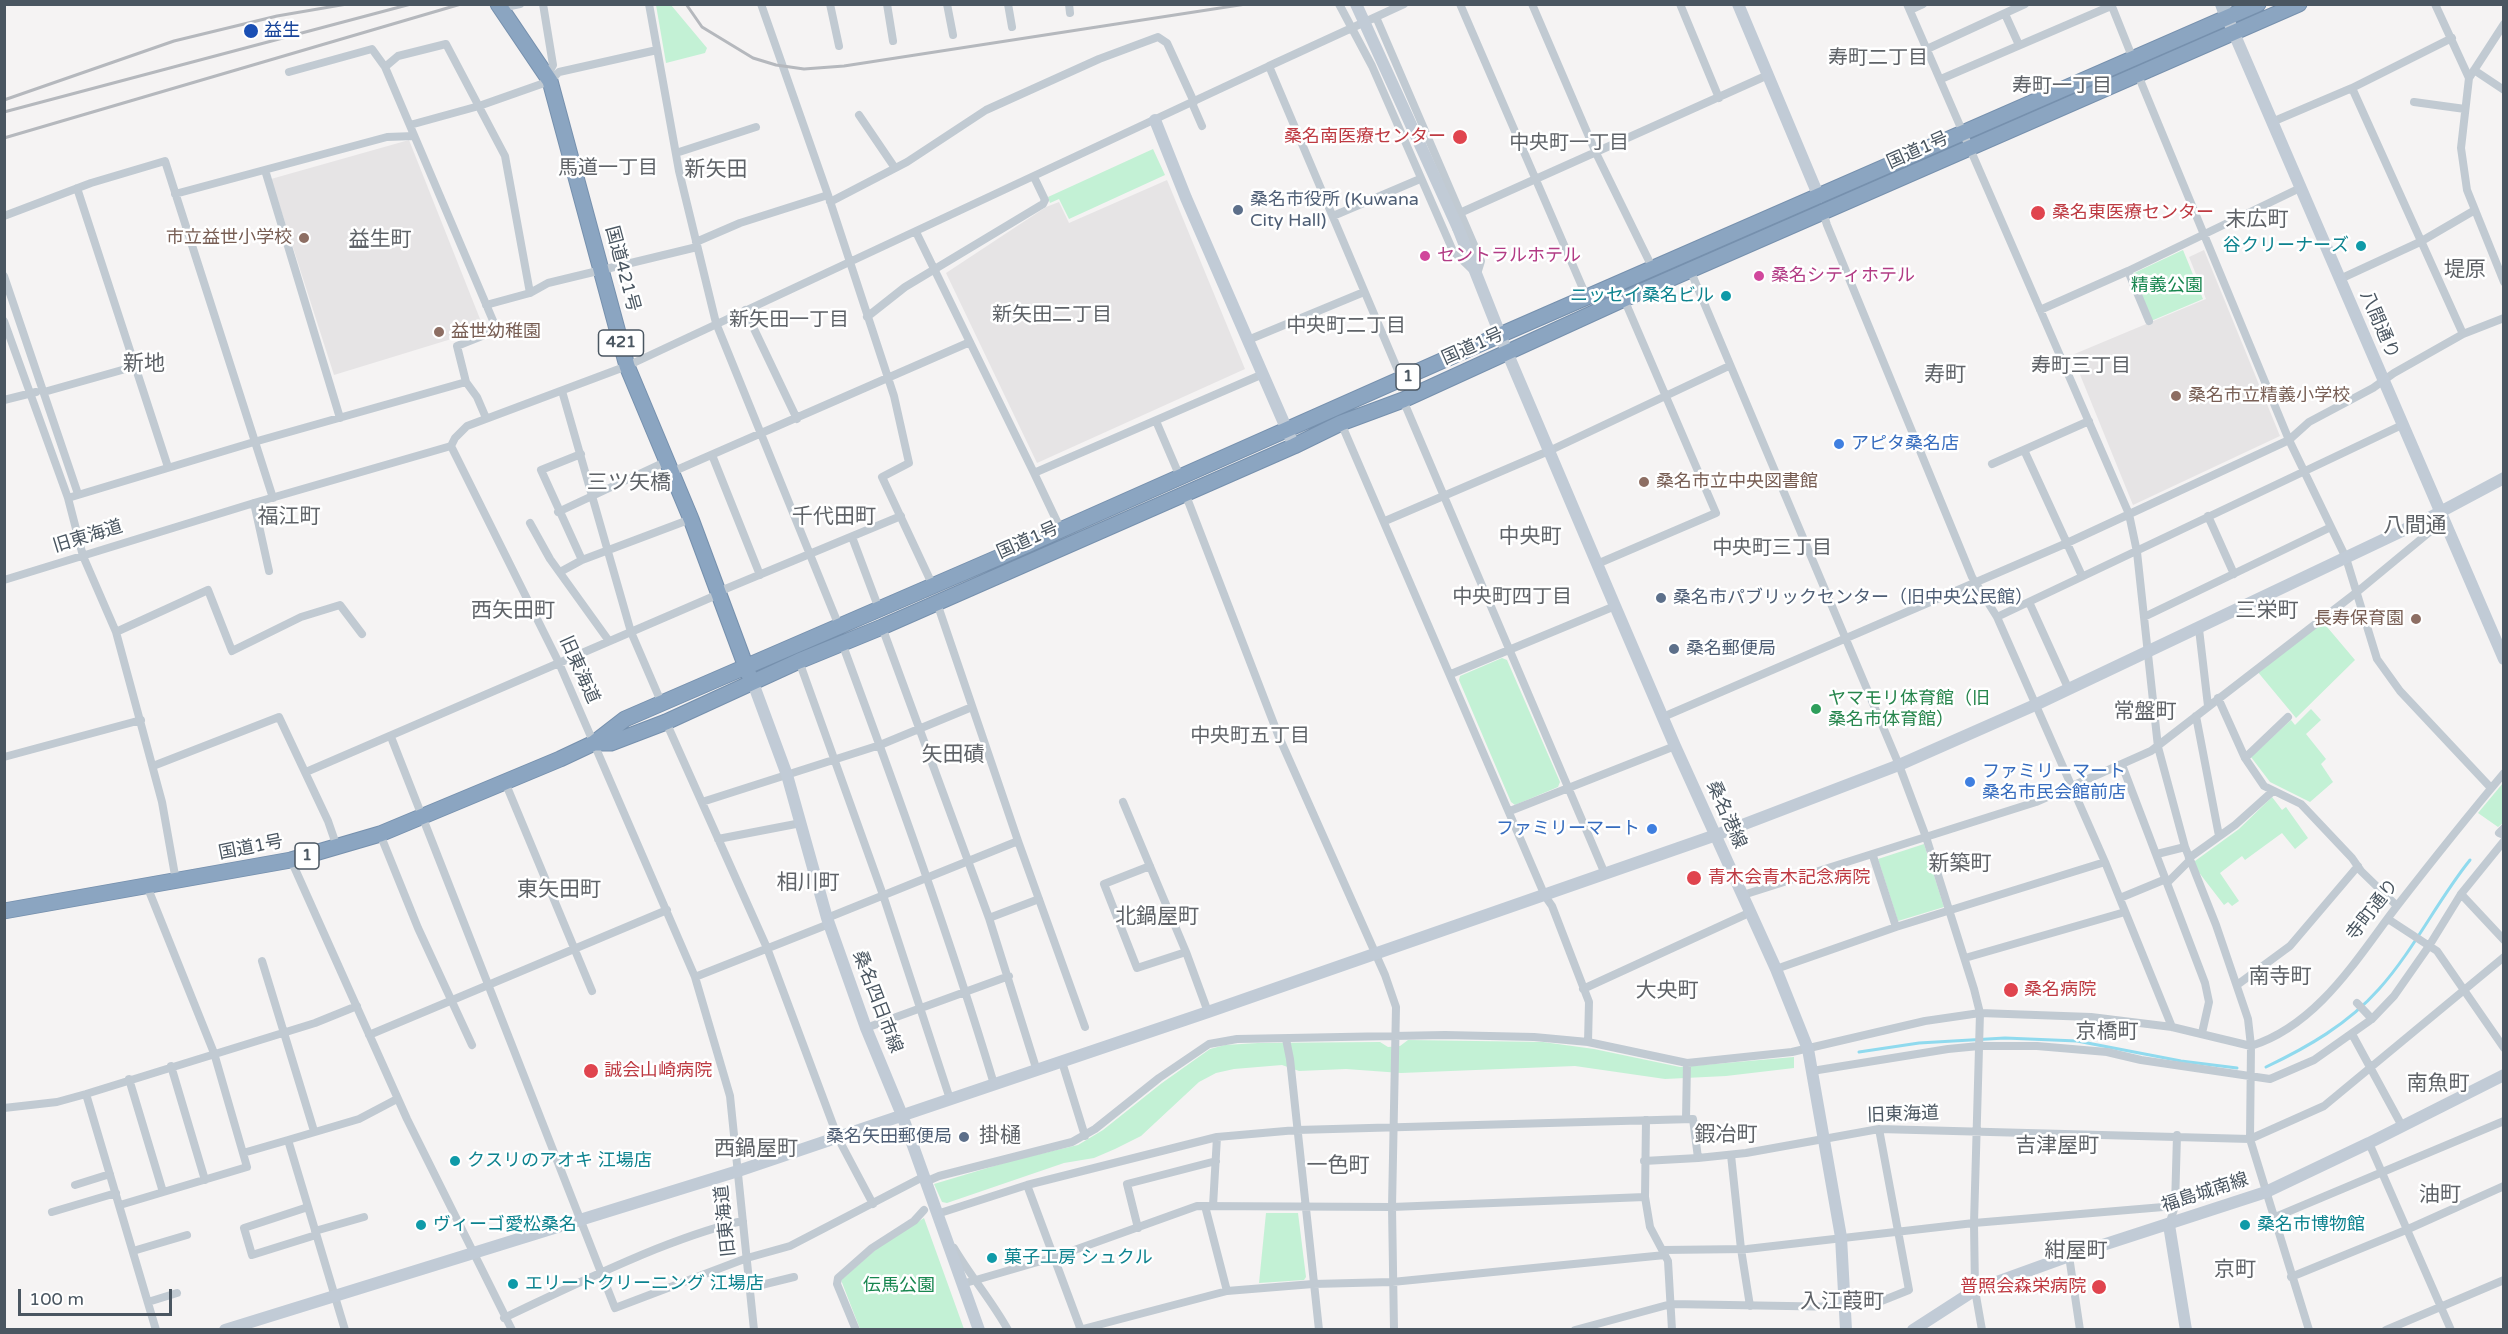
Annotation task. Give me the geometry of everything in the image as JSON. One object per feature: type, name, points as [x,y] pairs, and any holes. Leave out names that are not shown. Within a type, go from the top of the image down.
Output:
[{"type":"highway","name":"国道1号","points":[[4,911],[291,860],[380,834],[422,818],[594,743],[625,719],[2133,60],[2224,11],[2258,4]]},
{"type":"highway","name":"国道1号","points":[[594,743],[611,743],[666,723],[799,661],[937,603],[1294,446],[1341,423],[1403,400],[1624,299],[1691,272],[2299,4]]},
{"type":"highway","name":"国道421号","points":[[499,6],[548,79],[627,366],[691,519],[753,683]]},
{"type":"street","points":[[499,6],[520,4]]},
{"type":"street","points":[[543,4],[552,64],[548,79]]},
{"type":"street","points":[[649,4],[676,153],[716,323],[839,626]]},
{"type":"street","points":[[761,4],[829,198],[888,378],[909,463],[882,477],[933,586]]},
{"type":"street","points":[[830,4],[839,46]]},
{"type":"street","points":[[886,4],[893,41]]},
{"type":"street","points":[[947,4],[953,35]]},
{"type":"street","points":[[1008,4],[1012,27]]},
{"type":"street","points":[[1339,4],[1372,66],[1453,251],[1477,274],[1481,261],[1376,17]]},
{"type":"street","name":"桑名港線","points":[[1356,4],[1458,228],[1507,352],[1551,450],[1615,606],[1675,746],[1776,969],[1808,1049],[1841,1237],[1846,1329]]},
{"type":"street","points":[[452,447],[455,438],[467,426],[627,366],[1404,4]]},
{"type":"street","points":[[1460,4],[1587,298]]},
{"type":"street","points":[[1532,4],[1596,153],[1653,269]]},
{"type":"street","points":[[1680,4],[1719,98]]},
{"type":"street","points":[[1738,4],[1819,197],[1972,577],[1997,617],[2105,862],[2172,1027]]},
{"type":"street","points":[[1923,4],[1909,7],[2129,514],[2138,552],[2158,747],[2185,847],[2248,1019],[2252,1046],[2250,1139],[2309,1329]]},
{"type":"street","points":[[1927,49],[2025,4]]},
{"type":"street","points":[[2435,4],[2472,74],[2504,90]]},
{"type":"street","points":[[1941,79],[2111,5],[2133,60]]},
{"type":"street","name":"八間通り","points":[[2224,11],[2504,659]]},
{"type":"street","points":[[2005,14],[2019,45]]},
{"type":"street","points":[[2504,24],[2472,74],[2465,109],[2462,148],[2467,190],[2504,282]]},
{"type":"street","points":[[486,305],[530,292],[548,283],[602,272],[696,244],[740,223],[829,198],[895,168],[986,110],[1098,59],[1158,37],[1167,43],[1202,126]]},
{"type":"street","points":[[2272,122],[2352,88],[2452,38]]},
{"type":"street","points":[[385,67],[398,56],[446,44],[505,156],[530,292]]},
{"type":"street","points":[[289,72],[372,49],[385,67],[497,330],[457,346],[466,382],[477,397],[486,418]]},
{"type":"street","points":[[410,125],[479,106],[548,79],[560,72],[657,50]]},
{"type":"street","points":[[1269,66],[1402,380]]},
{"type":"street","points":[[1461,212],[1768,75]]},
{"type":"street","points":[[2138,75],[2289,440],[2346,558],[2377,659],[2400,691],[2491,788]]},
{"type":"street","points":[[2352,88],[2463,334]]},
{"type":"street","points":[[2414,102],[2465,109]]},
{"type":"street","points":[[859,115],[895,168]]},
{"type":"street","points":[[1155,120],[1172,165],[1294,446]]},
{"type":"street","points":[[676,153],[756,127]]},
{"type":"street","points":[[175,194],[387,137],[414,136]]},
{"type":"street","points":[[4,216],[77,188],[165,161],[273,498]]},
{"type":"street","points":[[265,170],[340,418]]},
{"type":"street","points":[[867,317],[905,287],[1043,204],[1045,200],[1034,177]]},
{"type":"street","points":[[1333,216],[1420,179]]},
{"type":"street","points":[[77,188],[168,467]]},
{"type":"street","points":[[2040,310],[2128,271],[2300,188]]},
{"type":"street","points":[[2340,279],[2420,242],[2475,210]]},
{"type":"street","points":[[916,232],[936,269],[1060,530]]},
{"type":"street","points":[[2128,271],[2149,321]]},
{"type":"street","points":[[1691,272],[1899,765],[1926,837],[1965,958],[1980,1013],[1974,1223],[1975,1290],[1982,1329]]},
{"type":"street","points":[[4,276],[78,494]]},
{"type":"street","points":[[1248,340],[1364,292]]},
{"type":"street","points":[[1598,564],[1716,513],[1624,299]]},
{"type":"street","points":[[745,310],[796,419]]},
{"type":"street","points":[[1663,717],[2067,543],[2289,440],[2309,422],[2373,388],[2463,334],[2504,318]]},
{"type":"street","points":[[4,321],[68,498],[83,556],[116,632],[162,802],[176,881]]},
{"type":"street","points":[[558,512],[592,496],[669,467],[712,455],[970,342]]},
{"type":"street","points":[[1385,521],[1551,450],[1729,366]]},
{"type":"street","points":[[4,400],[122,370]]},
{"type":"street","points":[[1034,473],[1263,374]]},
{"type":"street","points":[[68,498],[466,382]]},
{"type":"street","points":[[562,391],[631,632],[662,704]]},
{"type":"street","points":[[1403,400],[1605,874]]},
{"type":"street","points":[[1156,421],[1180,477]]},
{"type":"street","points":[[1992,464],[2089,421]]},
{"type":"street","points":[[1341,423],[1545,896],[1552,906],[1589,1002],[1588,1042]]},
{"type":"street","points":[[1997,617],[2402,425]]},
{"type":"street","name":"旧東海道","points":[[4,580],[254,503],[452,447],[559,663],[668,910],[695,977],[730,1096],[754,1329]]},
{"type":"street","points":[[2024,450],[2082,576]]},
{"type":"street","points":[[581,454],[541,470],[558,512],[582,560]]},
{"type":"street","points":[[712,455],[760,575]]},
{"type":"street","points":[[225,1329],[738,1171],[1037,1071],[1716,835],[1899,765],[2069,690],[2346,558],[2504,478]]},
{"type":"street","points":[[1185,493],[1279,737],[1385,975],[1396,1007],[1392,1207],[1394,1329]]},
{"type":"street","points":[[254,503],[269,571]]},
{"type":"street","points":[[1743,895],[1873,856],[2036,802],[2158,747],[2357,592],[2432,530],[2440,512]]},
{"type":"street","points":[[306,772],[900,516]]},
{"type":"street","points":[[2208,516],[2234,574]]},
{"type":"street","points":[[560,572],[608,549],[691,519]]},
{"type":"street","points":[[530,523],[560,572],[609,641]]},
{"type":"street","points":[[2144,617],[2331,527]]},
{"type":"street","points":[[852,537],[879,609]]},
{"type":"street","points":[[116,632],[208,590],[232,651],[302,617],[340,605],[362,634]]},
{"type":"street","points":[[2029,602],[2069,690]]},
{"type":"street","points":[[937,603],[1018,841],[1085,1027]]},
{"type":"street","points":[[1451,674],[1615,606]]},
{"type":"street","points":[[882,627],[989,918],[1037,1071]]},
{"type":"street","points":[[2199,629],[2208,706]]},
{"type":"street","points":[[842,643],[927,877],[994,1084]]},
{"type":"street","points":[[799,661],[883,895],[950,1099]]},
{"type":"street","name":"桑名四日市線","points":[[753,683],[787,775],[828,921],[944,1233],[968,1283],[979,1329]]},
{"type":"street","points":[[2218,698],[2245,758],[2264,786],[2301,804],[2361,871],[2397,906]]},
{"type":"street","points":[[702,802],[880,745],[972,707]]},
{"type":"street","points":[[2196,716],[2219,836]]},
{"type":"street","points":[[153,765],[279,717],[306,772],[337,847]]},
{"type":"street","points":[[2245,758],[2288,717]]},
{"type":"street","points":[[4,757],[141,720]]},
{"type":"street","points":[[666,723],[767,948],[838,1137],[873,1204]]},
{"type":"street","points":[[391,737],[615,1308],[747,1258],[790,1246],[924,1180],[1072,1142],[1084,1136],[1159,1078],[1209,1044],[1237,1039],[1484,1035],[1588,1042],[1687,1063],[1808,1049],[1925,1021],[1980,1013],[2091,1017],[2172,1027],[2252,1046]]},
{"type":"street","points":[[1510,812],[1675,746]]},
{"type":"street","points":[[2122,765],[2205,983],[2209,1002],[2202,1033]]},
{"type":"street","name":"寺町通り","points":[[2252,1046],[2268,1041],[2293,1025],[2331,992],[2504,773]]},
{"type":"street","points":[[505,782],[592,991]]},
{"type":"street","points":[[2120,898],[2167,880],[2189,859],[2273,791]]},
{"type":"street","points":[[1123,802],[1186,952],[1208,1012]]},
{"type":"street","points":[[718,839],[801,823]]},
{"type":"street","points":[[2504,828],[2499,832],[2504,835]]},
{"type":"street","points":[[380,834],[418,928],[472,1046]]},
{"type":"street","points":[[695,977],[767,948],[883,895],[1018,841]]},
{"type":"street","points":[[1812,1071],[1979,1046],[2037,1046],[2107,1052],[2141,1060],[2270,1079],[2314,1060],[2372,1019],[2394,996],[2461,894],[2504,841]]},
{"type":"street","points":[[2157,854],[2185,847]]},
{"type":"street","points":[[1873,856],[1896,927]]},
{"type":"street","points":[[291,860],[398,1099],[504,1318],[512,1329]]},
{"type":"street","points":[[1776,969],[1896,927],[2105,862]]},
{"type":"street","points":[[1150,866],[1104,884],[1137,968],[1186,952]]},
{"type":"street","points":[[2237,985],[2290,946],[2358,866]]},
{"type":"street","points":[[120,1204],[247,1167],[214,1053],[147,886]]},
{"type":"street","points":[[2461,894],[2504,940]]},
{"type":"street","points":[[989,918],[1039,899]]},
{"type":"street","points":[[369,1035],[668,910]]},
{"type":"street","points":[[1583,989],[1751,912]]},
{"type":"street","points":[[1965,958],[2125,912]]},
{"type":"street","points":[[2388,919],[2437,951],[2504,1048]]},
{"type":"street","points":[[2250,1139],[2324,1106],[2504,957]]},
{"type":"street","points":[[262,961],[314,1131]]},
{"type":"street","points":[[866,1028],[1009,976]]},
{"type":"street","points":[[4,1108],[57,1102],[86,1094],[315,1023],[357,1006]]},
{"type":"street","points":[[2360,1006],[2372,1019]]},
{"type":"street","points":[[2352,1034],[2402,1126]]},
{"type":"street","points":[[1286,1039],[1319,1329]]},
{"type":"street","points":[[1062,1062],[1084,1136]]},
{"type":"street","points":[[1686,1119],[1687,1063]]},
{"type":"street","points":[[171,1066],[205,1180]]},
{"type":"street","name":"福島城南線","points":[[1913,1329],[1975,1290],[2068,1256],[2266,1192],[2504,1075]]},
{"type":"street","points":[[129,1079],[163,1192]]},
{"type":"street","points":[[86,1094],[156,1329]]},
{"type":"street","points":[[243,1153],[359,1119],[398,1099]]},
{"type":"street","points":[[937,1214],[1027,1185],[1217,1137],[1297,1130],[1693,1119],[1698,1158]]},
{"type":"street","points":[[1646,1120],[1644,1161],[1646,1197],[1650,1227],[1668,1261],[1672,1329]]},
{"type":"street","points":[[2273,1218],[2504,1121]]},
{"type":"street","points":[[1575,1329],[1671,1304],[1845,1307],[1879,1302],[1909,1290],[1880,1129]]},
{"type":"street","name":"旧東海道","points":[[1644,1161],[1731,1155],[1880,1129],[2178,1135],[2250,1139]]},
{"type":"street","points":[[2178,1135],[2175,1206],[2169,1225],[2186,1329]]},
{"type":"street","points":[[1217,1137],[1209,1206],[1227,1291]]},
{"type":"street","points":[[288,1140],[345,1329]]},
{"type":"street","points":[[2369,1143],[2451,1329]]},
{"type":"street","points":[[1731,1155],[1741,1249],[1750,1306]]},
{"type":"street","points":[[1138,1228],[1127,1184],[1216,1161]]},
{"type":"street","points":[[75,1185],[110,1174]]},
{"type":"street","points":[[1027,1185],[1081,1329],[1227,1291],[1313,1284],[1392,1282],[1664,1253],[1741,1249],[1974,1223],[2175,1206]]},
{"type":"street","points":[[2291,1277],[2406,1230],[2504,1186]]},
{"type":"street","points":[[52,1212],[116,1193]]},
{"type":"street","points":[[968,1283],[1055,1257],[1197,1206],[1392,1207],[1646,1197]]},
{"type":"street","points":[[308,1207],[244,1228],[252,1255],[364,1217]]},
{"type":"street","points":[[856,1329],[837,1284],[838,1278],[872,1248],[914,1221],[924,1210]]},
{"type":"street","points":[[504,1318],[601,1271],[695,1234],[743,1221]]},
{"type":"street","points":[[133,1251],[187,1235]]},
{"type":"street","points":[[2068,1256],[2080,1329]]},
{"type":"street","points":[[749,1288],[794,1277]]},
{"type":"street","points":[[2386,1329],[2504,1280]]},
{"type":"street","points":[[968,1283],[992,1301],[1008,1329]]},
{"type":"street","points":[[148,1302],[177,1293]]},
{"type":"shaded area","points":[[409,140],[484,329],[334,375],[271,179]]},
{"type":"shaded area","points":[[1167,180],[1245,369],[1037,463],[946,273],[1046,207],[1059,202],[1069,223]]},
{"type":"shaded area","name":"桑名市立精義小学校","points":[[2204,250],[2280,436],[2133,505],[2072,355],[2206,299],[2189,257]]},
{"type":"green space","points":[[656,5],[671,5],[707,48],[705,53],[666,63]]},
{"type":"green space","points":[[1153,149],[1165,175],[1069,219],[1059,199],[1050,203],[1048,197]]},
{"type":"green space","name":"精義公園","points":[[2183,250],[2203,299],[2151,321],[2132,274]]},
{"type":"green space","points":[[2322,621],[2355,660],[2296,718],[2257,671]]},
{"type":"green space","points":[[1502,658],[1507,660],[1560,782],[1558,787],[1515,805],[1511,802],[1459,680],[1460,676]]},
{"type":"green space","points":[[2311,709],[2321,720],[2306,734],[2326,759],[2321,764],[2333,782],[2310,802],[2270,782],[2251,757],[2291,720],[2295,725]]},
{"type":"green space","points":[[2503,783],[2503,823],[2498,827],[2478,813]]},
{"type":"green space","points":[[2272,797],[2282,810],[2286,807],[2308,838],[2295,849],[2282,833],[2245,860],[2242,856],[2220,873],[2239,901],[2232,906],[2228,902],[2224,905],[2194,866],[2195,861],[2239,829]]},
{"type":"green space","points":[[1924,844],[1944,907],[1898,921],[1878,859]]},
{"type":"green space","points":[[1408,1040],[1543,1042],[1594,1049],[1680,1067],[1794,1057],[1794,1068],[1726,1076],[1665,1079],[1575,1066],[1401,1073],[1346,1069],[1299,1071],[1282,1065],[1234,1069],[1216,1073],[1199,1082],[1141,1136],[1094,1158],[1064,1163],[947,1203],[942,1202],[934,1184],[1014,1160],[1078,1145],[1103,1130],[1162,1083],[1210,1049],[1225,1045],[1258,1043],[1380,1042],[1388,1047],[1400,1046]]},
{"type":"green space","points":[[1266,1213],[1298,1213],[1306,1277],[1304,1280],[1259,1283]]},
{"type":"green space","name":"伝馬公園","points":[[924,1218],[964,1329],[860,1329],[841,1280],[880,1246]]},
{"type":"waterway","points":[[2266,1067],[2327,1034],[2367,1002],[2392,974],[2470,860]]},
{"type":"waterway","points":[[1859,1052],[1919,1043],[2005,1038],[2077,1041],[2181,1061],[2237,1068]]},
{"type":"railway","points":[[4,100],[174,41],[277,16],[347,4]]},
{"type":"railway","points":[[4,112],[411,4]]},
{"type":"railway","points":[[4,138],[461,4]]},
{"type":"railway","points":[[686,4],[702,27],[753,58],[776,65],[804,69],[844,66],[1246,4]]},
{"type":"place","name":"益生","points":[[251,31]]},
{"type":"place","name":"桑名南医療センター","points":[[1460,137]]},
{"type":"place","name":"桑名市役所 (Kuwana City Hall)","points":[[1238,210]]},
{"type":"place","name":"桑名東医療センター","points":[[2038,213]]},
{"type":"place","name":"市立益世小学校","points":[[304,238]]},
{"type":"place","name":"谷クリーナーズ","points":[[2361,246]]},
{"type":"place","name":"セントラルホテル","points":[[1425,256]]},
{"type":"place","name":"桑名シティホテル","points":[[1759,276]]},
{"type":"place","name":"ニッセイ桑名ビル","points":[[1726,296]]},
{"type":"place","name":"益世幼稚園","points":[[439,332]]},
{"type":"place","name":"桑名市立精義小学校","points":[[2176,396]]},
{"type":"place","name":"アピタ桑名店","points":[[1839,444]]},
{"type":"place","name":"桑名市立中央図書館","points":[[1644,482]]},
{"type":"place","name":"桑名市パブリックセンター（旧中央公民館）","points":[[1661,598]]},
{"type":"place","name":"長寿保育園","points":[[2416,619]]},
{"type":"place","name":"桑名郵便局","points":[[1674,649]]},
{"type":"place","name":"ヤマモリ体育館（旧 桑名市体育館）","points":[[1816,709]]},
{"type":"place","name":"ファミリーマート 桑名市民会館前店","points":[[1970,782]]},
{"type":"place","name":"ファミリーマート","points":[[1652,829]]},
{"type":"place","name":"青木会青木記念病院","points":[[1694,878]]},
{"type":"place","name":"桑名病院","points":[[2011,990]]},
{"type":"place","name":"誠会山崎病院","points":[[591,1071]]},
{"type":"place","name":"桑名矢田郵便局","points":[[964,1137]]},
{"type":"place","name":"クスリのアオキ 江場店","points":[[455,1161]]},
{"type":"place","name":"ヴィーゴ愛松桑名","points":[[421,1225]]},
{"type":"place","name":"桑名市博物館","points":[[2245,1225]]},
{"type":"place","name":"菓子工房 シュクル","points":[[992,1258]]},
{"type":"place","name":"エリートクリーニング 江場店","points":[[513,1284]]},
{"type":"place","name":"普照会森栄病院","points":[[2099,1287]]},
{"type":"district","name":"寿町二丁目","points":[[1878,59]]},
{"type":"district","name":"寿町一丁目","points":[[2062,87]]},
{"type":"district","name":"中央町一丁目","points":[[1569,144]]},
{"type":"district","name":"馬道一丁目","points":[[608,169]]},
{"type":"district","name":"新矢田","points":[[716,170]]},
{"type":"district","name":"末広町","points":[[2257,220]]},
{"type":"district","name":"益生町","points":[[380,240]]},
{"type":"district","name":"堤原","points":[[2465,270]]},
{"type":"district","name":"新矢田二丁目","points":[[1052,316]]},
{"type":"district","name":"新矢田一丁目","points":[[789,321]]},
{"type":"district","name":"中央町二丁目","points":[[1346,327]]},
{"type":"district","name":"新地","points":[[144,364]]},
{"type":"district","name":"寿町三丁目","points":[[2081,367]]},
{"type":"district","name":"寿町","points":[[1945,375]]},
{"type":"district","name":"三ツ矢橋","points":[[629,483]]},
{"type":"district","name":"福江町","points":[[289,517]]},
{"type":"district","name":"千代田町","points":[[834,517]]},
{"type":"district","name":"八間通","points":[[2415,526]]},
{"type":"district","name":"中央町","points":[[1530,537]]},
{"type":"district","name":"中央町三丁目","points":[[1772,549]]},
{"type":"district","name":"中央町四丁目","points":[[1512,598]]},
{"type":"district","name":"西矢田町","points":[[513,611]]},
{"type":"district","name":"三栄町","points":[[2267,611]]},
{"type":"district","name":"常盤町","points":[[2145,712]]},
{"type":"district","name":"中央町五丁目","points":[[1250,737]]},
{"type":"district","name":"矢田磧","points":[[953,755]]},
{"type":"district","name":"新築町","points":[[1960,864]]},
{"type":"district","name":"相川町","points":[[808,883]]},
{"type":"district","name":"東矢田町","points":[[559,890]]},
{"type":"district","name":"北鍋屋町","points":[[1157,917]]},
{"type":"district","name":"南寺町","points":[[2280,977]]},
{"type":"district","name":"大央町","points":[[1667,991]]},
{"type":"district","name":"京橋町","points":[[2107,1032]]},
{"type":"district","name":"南魚町","points":[[2438,1084]]},
{"type":"district","name":"鍜冶町","points":[[1726,1135]]},
{"type":"district","name":"掛樋","points":[[1000,1136]]},
{"type":"district","name":"吉津屋町","points":[[2057,1146]]},
{"type":"district","name":"西鍋屋町","points":[[756,1149]]},
{"type":"district","name":"一色町","points":[[1338,1166]]},
{"type":"district","name":"油町","points":[[2440,1195]]},
{"type":"district","name":"紺屋町","points":[[2076,1251]]},
{"type":"district","name":"京町","points":[[2235,1270]]},
{"type":"district","name":"入江葭町","points":[[1842,1302]]}]
